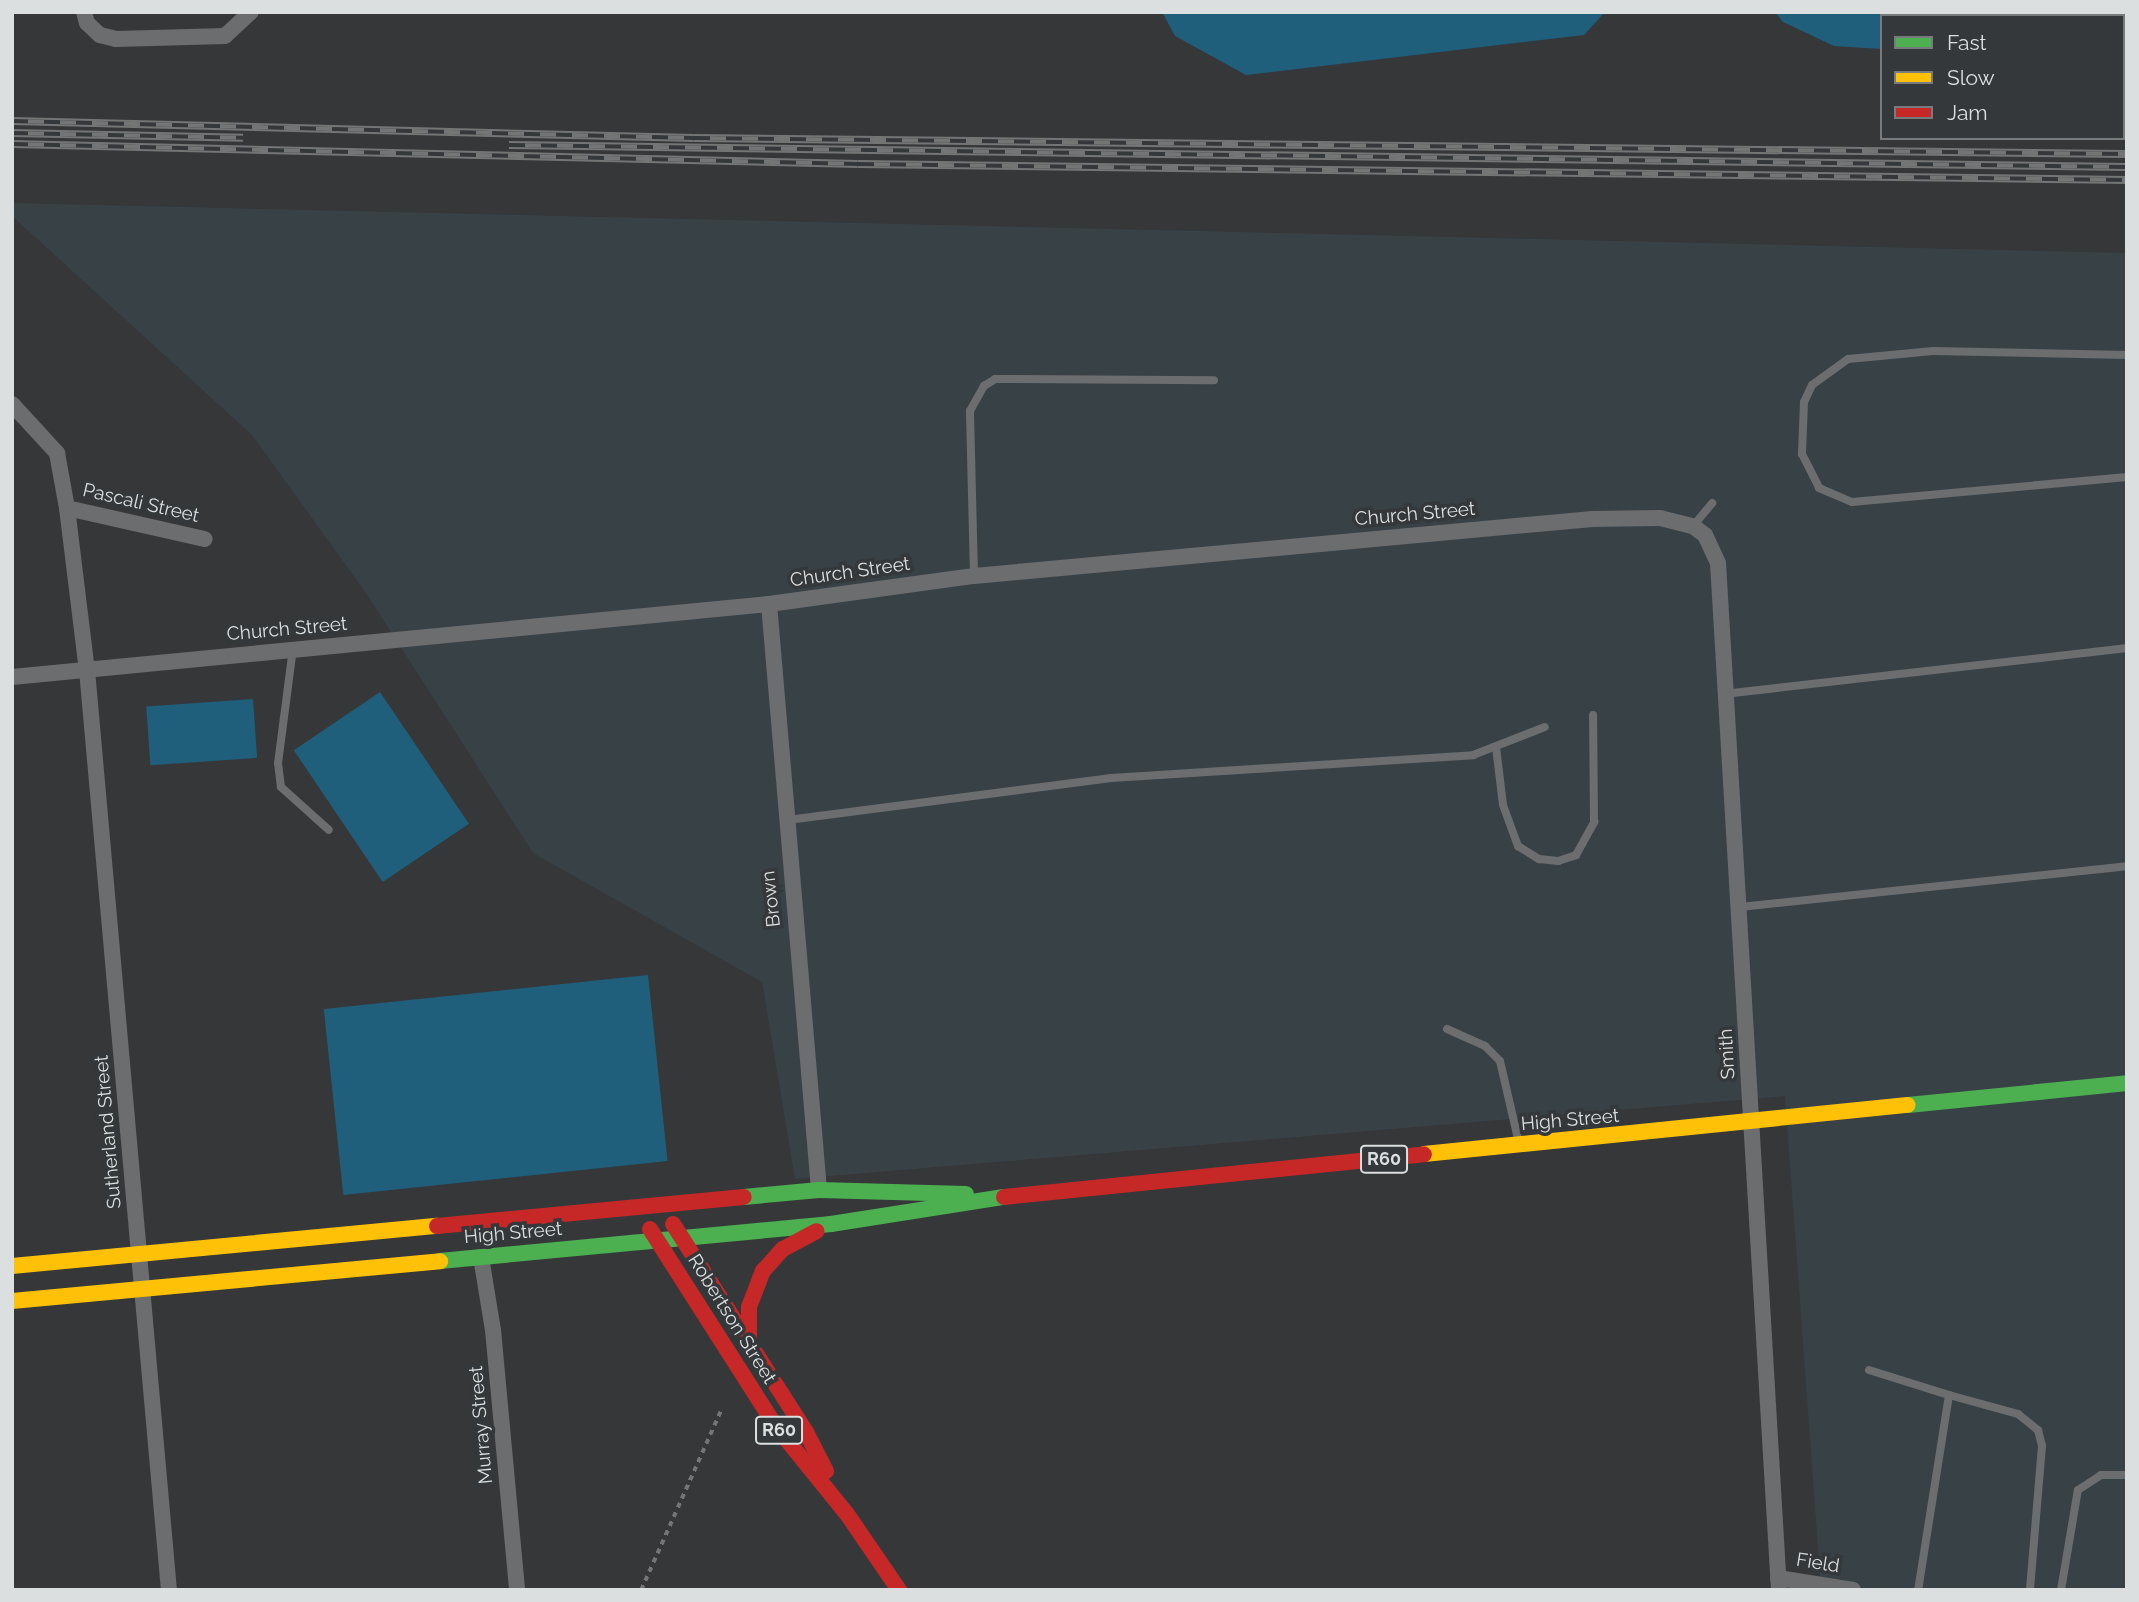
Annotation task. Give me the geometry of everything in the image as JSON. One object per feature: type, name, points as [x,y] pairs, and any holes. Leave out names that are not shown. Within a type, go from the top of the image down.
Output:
[{"type":"main road","name":"High Street","points":[[12,1301],[831,1224],[1017,1195],[1751,1124],[2127,1083]]},
{"type":"main road","name":"High Street","points":[[12,1266],[663,1208],[819,1190],[1017,1195]]},
{"type":"main road","name":"Robertson Street","points":[[663,1208],[806,1432],[847,1514]]},
{"type":"main road","name":"Robertson Street","points":[[637,1210],[774,1424],[847,1514],[899,1590]]},
{"type":"main road","points":[[749,1342],[749,1307],[763,1271],[783,1249],[831,1224]]},
{"type":"street","points":[[84,12],[87,23],[100,35],[116,39],[225,36],[251,12]]},
{"type":"street","name":"Sutherland Street","points":[[12,404],[20,428],[57,453],[67,508],[87,670],[169,1590]]},
{"type":"street","name":"Pascali Street","points":[[67,508],[205,540]]},
{"type":"street","name":"Church Street","points":[[12,677],[769,604],[974,576],[1592,519],[1660,518],[1693,526]]},
{"type":"street","name":"Smith","points":[[1693,526],[1705,535],[1718,563],[1778,1584]]},
{"type":"street","name":"Brown","points":[[769,604],[785,820],[819,1190]]},
{"type":"street","name":"Murray Street","points":[[481,1257],[493,1331],[517,1590]]},
{"type":"street","name":"Field","points":[[1778,1584],[1853,1590]]},
{"type":"lane","points":[[2127,355],[1933,351],[1848,359],[1812,385],[1804,402],[1802,454],[1819,488],[1852,502],[2127,477]]},
{"type":"lane","points":[[974,576],[970,411],[984,386],[995,379],[1214,380]]},
{"type":"lane","points":[[1693,526],[1712,503]]},
{"type":"lane","points":[[1724,694],[2127,648]]},
{"type":"lane","points":[[293,649],[278,763],[281,787],[329,830]]},
{"type":"lane","points":[[1496,747],[1503,805],[1513,837],[1518,846],[1539,859],[1558,861],[1576,855],[1594,822],[1593,715]]},
{"type":"lane","points":[[785,820],[1111,778],[1385,763],[1473,755],[1545,727]]},
{"type":"lane","points":[[1740,907],[2127,866]]},
{"type":"lane","points":[[1447,1029],[1477,1041],[1500,1060],[1519,1146]]},
{"type":"lane","points":[[1869,1370],[2018,1414],[2038,1430],[2042,1447],[2029,1590]]},
{"type":"lane","points":[[1918,1590],[1949,1395]]},
{"type":"lane","points":[[2062,1590],[2078,1490],[2102,1475],[2127,1475]]},
{"type":"path","points":[[641,1590],[722,1408]]},
{"type":"shaded area","points":[[1162,12],[1605,12],[1584,35],[1246,75],[1175,36]]},
{"type":"shaded area","points":[[1775,12],[2053,12],[1880,14],[1880,49],[1834,46],[1783,22]]},
{"type":"shaded area","points":[[12,203],[2127,253],[2127,1590],[1821,1590],[1785,1096],[795,1179],[762,982],[533,853],[366,593],[252,435],[12,216]]},
{"type":"shaded area","points":[[380,692],[469,824],[383,882],[294,750]]},
{"type":"shaded area","points":[[253,699],[257,758],[150,765],[146,706]]},
{"type":"shaded area","points":[[648,975],[668,1161],[343,1195],[324,1009]]},
{"type":"railway","points":[[12,121],[694,138],[2127,154]]},
{"type":"railway","points":[[12,133],[243,138]]},
{"type":"railway","points":[[12,144],[858,164],[2127,180]]},
{"type":"railway","points":[[509,145],[2127,167]]},
{"type":"traffic: fast","points":[[1908,1105],[2127,1083]]},
{"type":"traffic: fast","points":[[744,1197],[819,1190],[966,1194]]},
{"type":"traffic: fast","points":[[440,1261],[831,1224],[1004,1197]]},
{"type":"traffic: slow","points":[[1424,1154],[1908,1105]]},
{"type":"traffic: slow","points":[[12,1266],[437,1226]]},
{"type":"traffic: slow","points":[[12,1301],[440,1261]]},
{"type":"traffic: jam","points":[[1004,1197],[1424,1154]]},
{"type":"traffic: jam","points":[[437,1226],[744,1197]]},
{"type":"traffic: jam","points":[[673,1224],[806,1432],[826,1471]]},
{"type":"traffic: jam","points":[[650,1229],[774,1424],[847,1514],[899,1590]]},
{"type":"traffic: jam","points":[[749,1342],[749,1307],[763,1271],[783,1249],[817,1231]]}]
